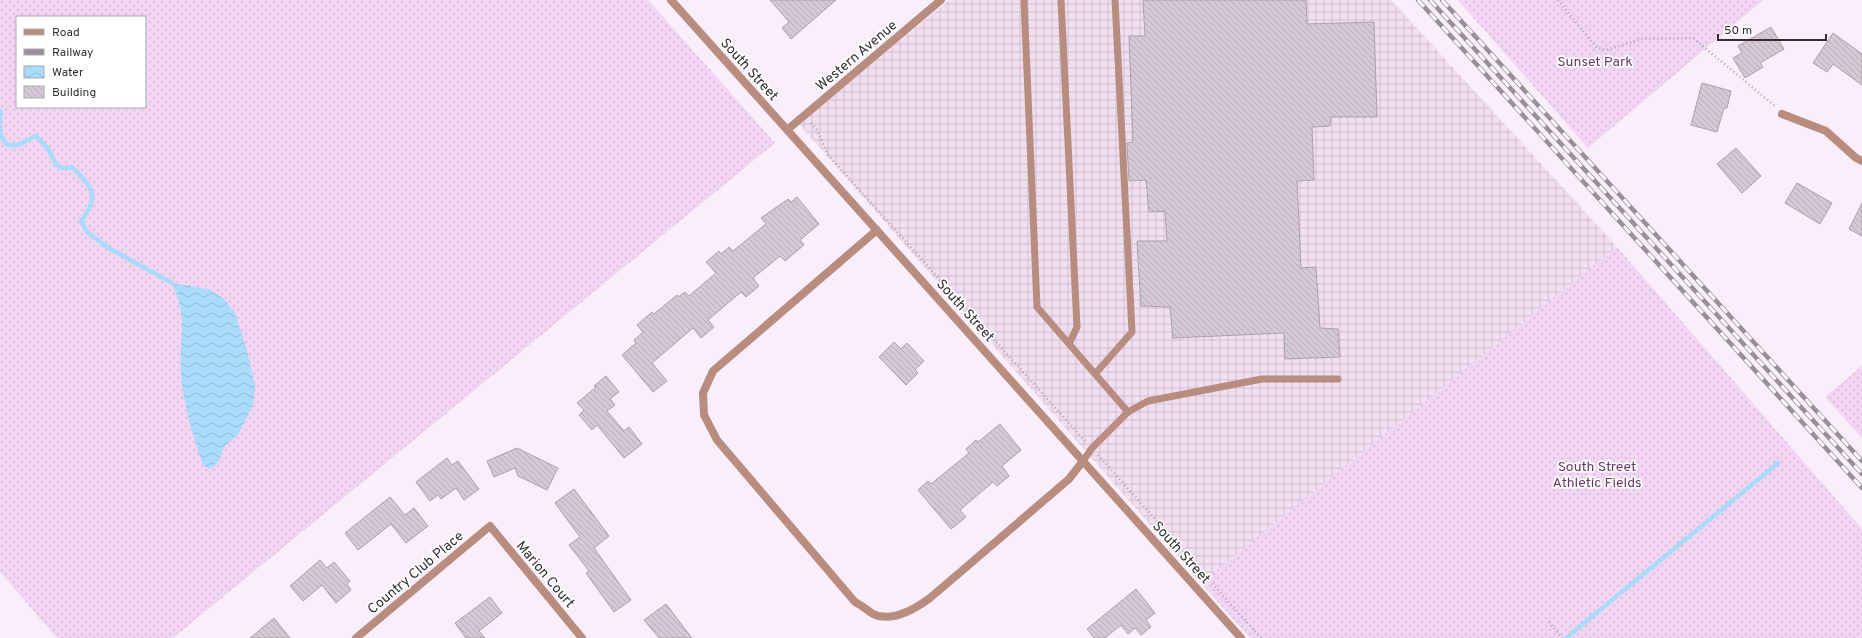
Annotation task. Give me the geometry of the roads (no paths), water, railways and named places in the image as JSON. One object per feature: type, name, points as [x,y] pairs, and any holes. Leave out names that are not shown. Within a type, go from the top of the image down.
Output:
[{"type":"street","name":"South Street","points":[[671,0],[1241,638]]},
{"type":"street","name":"Western Avenue","points":[[787,130],[941,0]]},
{"type":"street","points":[[1782,114],[1826,131],[1856,158],[1862,161]]},
{"type":"street","points":[[877,230],[713,371],[703,393],[704,414],[717,440],[855,602],[874,614],[889,617],[911,611],[930,598],[1069,479],[1083,461]]},
{"type":"street","name":"Country Club Place","points":[[356,638],[490,526]]},
{"type":"street","name":"Marion Court","points":[[490,526],[582,638]]},
{"type":"lane","points":[[1024,0],[1037,307],[1128,412]]},
{"type":"lane","points":[[1062,0],[1077,327],[1069,344]]},
{"type":"lane","points":[[1095,374],[1110,355],[1132,332],[1115,0]]},
{"type":"lane","points":[[1083,461],[1092,448],[1128,412],[1148,401],[1262,379],[1338,379]]},
{"type":"water","points":[[172,283],[208,289],[223,298],[235,313],[247,351],[255,386],[253,405],[238,435],[224,447],[219,461],[210,469],[203,465],[186,408],[182,385],[181,312],[179,301]]},
{"type":"waterway","points":[[0,111],[0,121]]},
{"type":"waterway","points":[[0,126],[1,136],[7,145],[18,145],[35,136],[48,149],[56,165],[63,168],[72,167],[85,181],[92,192],[91,205],[81,221],[87,232],[107,247],[172,283]]},
{"type":"waterway","points":[[1566,638],[1778,463]]},
{"type":"railway","points":[[1418,0],[1862,488]]},
{"type":"railway","points":[[1430,0],[1862,474]]},
{"type":"railway","points":[[1442,0],[1862,461]]},
{"type":"park label","name":"Sunset Park","points":[[1595,61]]},
{"type":"park label","name":"South Street Athletic Fields","points":[[1597,474]]}]
